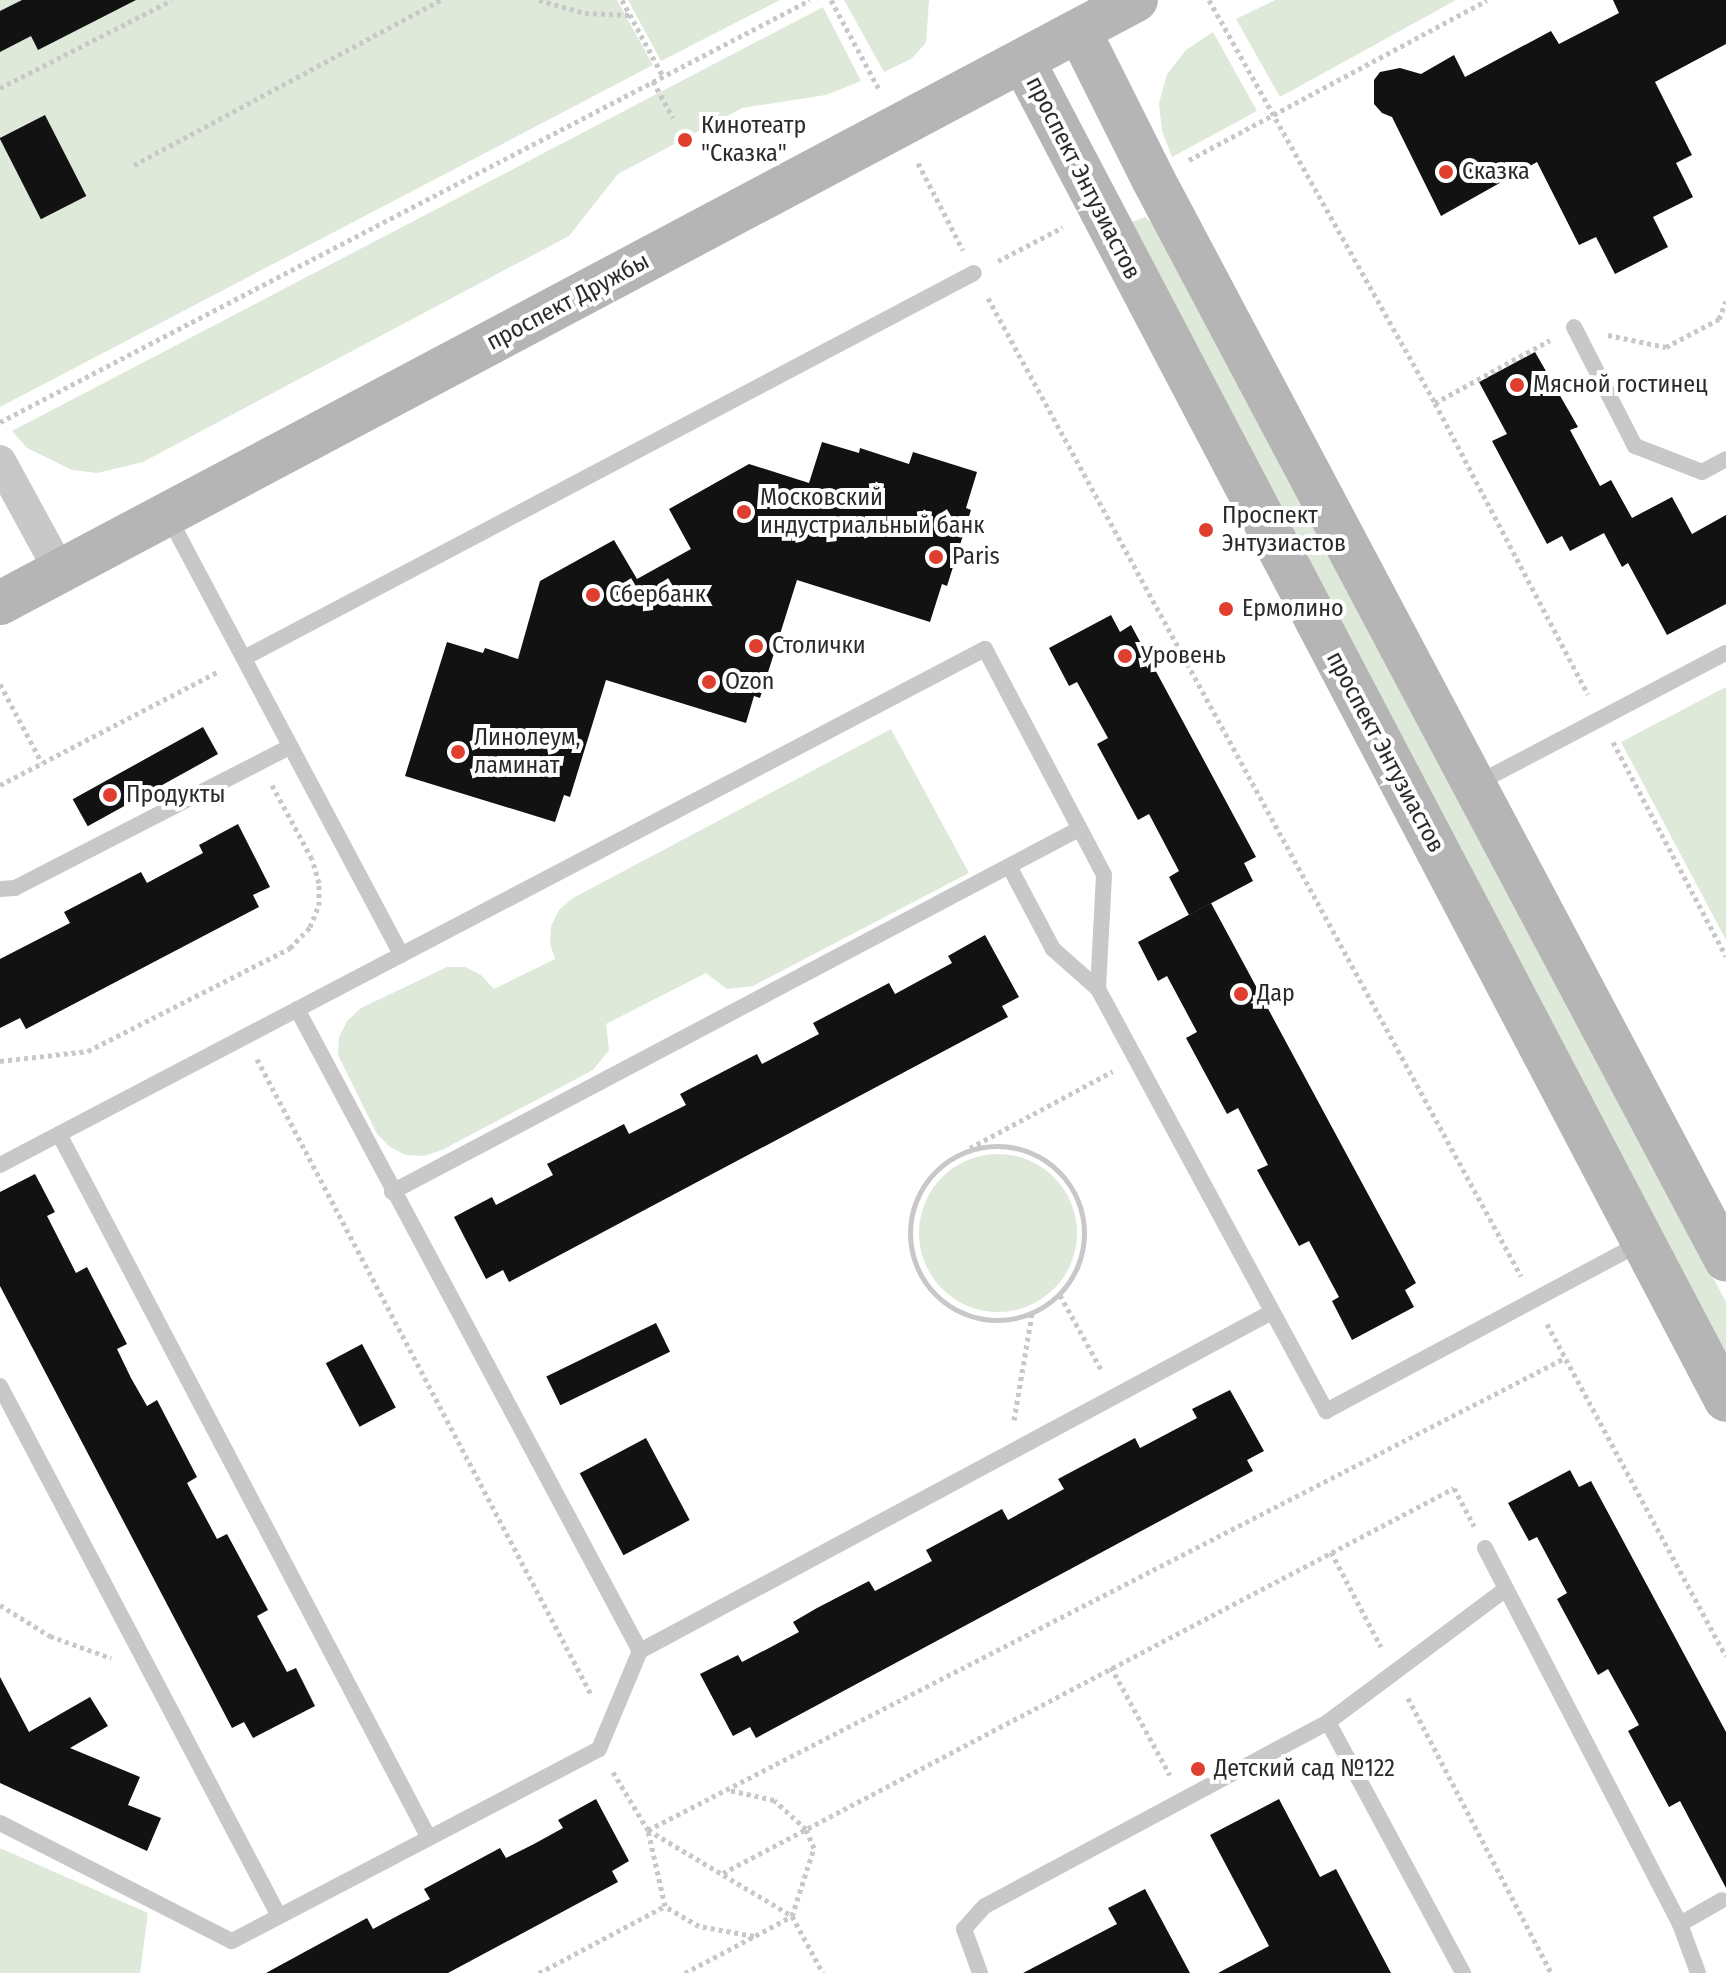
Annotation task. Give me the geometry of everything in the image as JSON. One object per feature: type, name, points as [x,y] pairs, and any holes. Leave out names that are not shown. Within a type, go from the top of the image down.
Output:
[{"type":"main road","name":"проспект Дружбы","points":[[0,603],[1136,0]]},
{"type":"main road","points":[[1079,31],[1153,179],[1726,1260]]},
{"type":"main road","name":"проспект Энтузиастов","points":[[1023,61],[1726,1400]]},
{"type":"street","points":[[0,461],[60,571]]},
{"type":"lane","points":[[244,658],[974,273]]},
{"type":"lane","points":[[1574,327],[1635,446],[1702,472],[1726,459]]},
{"type":"lane","points":[[167,514],[401,955]]},
{"type":"lane","points":[[0,1165],[985,649],[1104,875],[1098,989]]},
{"type":"lane","points":[[1475,785],[1726,653]]},
{"type":"lane","points":[[0,889],[15,888],[291,746]]},
{"type":"lane","points":[[392,1192],[1079,829]]},
{"type":"lane","points":[[1009,866],[1053,949],[1098,989],[1326,1411],[1642,1241]]},
{"type":"lane","points":[[297,1009],[392,1192],[640,1651]]},
{"type":"lane","points":[[59,1134],[429,1838]]},
{"type":"lane","points":[[0,1823],[232,1941],[599,1749],[640,1651],[1272,1312]]},
{"type":"lane","points":[[0,1386],[279,1916]]},
{"type":"lane","points":[[1485,1548],[1680,1924],[1698,1973]]},
{"type":"lane","points":[[980,1973],[971,1958],[964,1929],[985,1906],[1328,1722],[1506,1589]]},
{"type":"lane","points":[[1328,1722],[1463,1973]]},
{"type":"lane","points":[[1680,1924],[1722,1900]]},
{"type":"path","points":[[0,88],[172,0]]},
{"type":"path","points":[[134,165],[440,0]]},
{"type":"path","points":[[539,0],[585,13],[630,15]]},
{"type":"path","points":[[622,0],[663,76]]},
{"type":"path","points":[[0,422],[810,0]]},
{"type":"path","points":[[831,0],[974,273],[1726,1656]]},
{"type":"path","points":[[1209,0],[1435,403],[1726,956]]},
{"type":"path","points":[[1153,179],[1487,0]]},
{"type":"path","points":[[653,81],[673,118]]},
{"type":"path","points":[[974,273],[1099,209]]},
{"type":"path","points":[[0,785],[244,658]]},
{"type":"path","points":[[0,684],[42,763]]},
{"type":"path","points":[[0,1061],[88,1051],[290,948],[310,927],[319,905],[319,883],[312,859],[259,762]]},
{"type":"path","points":[[246,1037],[598,1708],[592,1736],[648,1830],[665,1906],[699,1926],[754,1936]]},
{"type":"path","points":[[962,1152],[996,1145],[1030,1152],[1059,1170],[1079,1198],[1085,1232],[1079,1266],[1060,1295],[1032,1314],[998,1321],[964,1315],[935,1296],[916,1268],[909,1235],[915,1200],[934,1172],[962,1152],[1136,1059]]},
{"type":"path","points":[[1060,1295],[1115,1395]]},
{"type":"path","points":[[1008,1453],[1032,1314]]},
{"type":"path","points":[[648,1830],[1565,1358]]},
{"type":"path","points":[[723,1873],[1454,1488],[1485,1548]]},
{"type":"path","points":[[1331,1552],[1551,1973]]},
{"type":"path","points":[[0,1605],[50,1636],[151,1672]]},
{"type":"path","points":[[1111,1667],[1184,1800]]},
{"type":"path","points":[[685,1973],[792,1916],[814,1848],[806,1829],[774,1800],[727,1790]]},
{"type":"path","points":[[648,1830],[792,1916],[823,1973]]},
{"type":"path","points":[[539,1973],[665,1906]]},
{"type":"green space","points":[[0,0],[617,0],[653,65],[0,407]]},
{"type":"green space","points":[[628,0],[780,0],[661,61]]},
{"type":"green space","points":[[844,0],[929,0],[926,43],[911,59],[884,72]]},
{"type":"green space","points":[[1275,0],[1456,0],[1280,97],[1236,19]]},
{"type":"green space","points":[[823,7],[861,81],[826,95],[742,108],[618,174],[569,236],[143,462],[97,473],[72,470],[27,448],[12,431]]},
{"type":"green space","points":[[1213,32],[1257,111],[1172,157],[1162,131],[1159,103],[1167,74],[1186,50]]},
{"type":"green space","points":[[1145,217],[1153,224],[1726,1302],[1726,1356],[1132,222]]},
{"type":"green space","points":[[1726,687],[1726,940],[1621,742]]},
{"type":"green space","points":[[891,729],[969,873],[753,986],[727,989],[706,973],[606,1024],[609,1050],[593,1070],[442,1150],[424,1156],[406,1155],[390,1147],[377,1134],[338,1055],[339,1037],[347,1021],[361,1008],[447,967],[465,967],[481,975],[494,989],[555,959],[550,944],[551,926],[559,910],[573,898]]},
{"type":"green space","points":[[998,1154],[1028,1160],[1054,1177],[1071,1203],[1077,1233],[1071,1263],[1054,1289],[1028,1306],[998,1312],[968,1306],[942,1289],[925,1263],[919,1233],[925,1203],[942,1177],[968,1160]]},
{"type":"green space","points":[[0,1848],[148,1913],[140,1973],[0,1973]]},
{"type":"building","points":[[22,0],[136,0],[38,50],[31,36],[0,52],[0,11]]},
{"type":"building","points":[[1613,0],[1726,0],[1726,44],[1655,82],[1692,155],[1676,163],[1693,197],[1653,217],[1668,247],[1615,274],[1596,237],[1579,245],[1537,162],[1441,216],[1392,117],[1382,113],[1374,104],[1374,80],[1380,72],[1400,68],[1421,74],[1454,55],[1465,77],[1551,31],[1559,44],[1619,13]]},
{"type":"building","points":[[45,115],[86,196],[41,219],[0,138]]},
{"type":"building","points":[[1535,352],[1578,427],[1570,430],[1600,486],[1611,480],[1632,518],[1672,497],[1692,534],[1726,515],[1726,604],[1667,635],[1628,563],[1622,567],[1604,533],[1570,551],[1562,536],[1547,544],[1492,441],[1507,434],[1479,382]]},
{"type":"building","points":[[822,442],[859,453],[860,448],[909,464],[913,452],[977,472],[966,508],[971,510],[947,586],[942,584],[930,622],[797,580],[760,698],[754,696],[746,723],[606,680],[570,797],[564,795],[555,822],[405,776],[447,642],[483,653],[485,648],[518,659],[540,581],[614,540],[637,579],[691,549],[669,509],[749,464],[809,483]]},
{"type":"building","points":[[1111,615],[1120,632],[1131,625],[1256,857],[1244,863],[1253,881],[1189,915],[1169,877],[1179,871],[1149,814],[1138,820],[1097,744],[1108,738],[1077,682],[1069,686],[1049,648]]},
{"type":"building","points":[[203,727],[218,754],[88,826],[73,799]]},
{"type":"building","points":[[238,824],[270,887],[253,895],[259,907],[26,1029],[20,1018],[0,1028],[0,959],[70,923],[64,912],[141,872],[147,883],[203,853],[199,845]]},
{"type":"building","points":[[1211,903],[1416,1283],[1405,1290],[1414,1307],[1352,1340],[1332,1301],[1339,1297],[1309,1241],[1299,1246],[1257,1170],[1268,1165],[1238,1108],[1227,1114],[1186,1038],[1197,1032],[1167,976],[1158,981],[1138,942]]},
{"type":"building","points":[[985,935],[1019,997],[1002,1006],[1008,1017],[509,1282],[503,1270],[486,1279],[454,1217],[492,1197],[496,1205],[553,1175],[547,1164],[624,1124],[629,1134],[686,1105],[680,1094],[757,1054],[762,1064],[819,1034],[813,1023],[889,983],[895,994],[952,963],[948,956]]},
{"type":"building","points":[[35,1174],[55,1212],[47,1216],[76,1273],[87,1267],[127,1344],[117,1349],[131,1378],[147,1406],[157,1400],[197,1477],[187,1483],[217,1539],[227,1534],[268,1610],[257,1616],[287,1672],[296,1668],[315,1706],[253,1738],[244,1722],[232,1728],[0,1286],[0,1192]]},
{"type":"building","points":[[656,1323],[670,1352],[560,1405],[546,1376]]},
{"type":"building","points":[[362,1344],[396,1408],[360,1427],[326,1363]]},
{"type":"building","points":[[1230,1390],[1264,1451],[1247,1460],[1253,1471],[756,1738],[750,1727],[733,1736],[700,1674],[738,1655],[742,1662],[799,1632],[793,1622],[869,1581],[875,1591],[932,1561],[926,1550],[1002,1509],[1008,1520],[1064,1489],[1058,1479],[1135,1438],[1140,1448],[1197,1418],[1192,1409]]},
{"type":"building","points":[[646,1438],[690,1520],[623,1555],[580,1473]]},
{"type":"building","points":[[1570,1470],[1579,1487],[1591,1481],[1726,1732],[1726,1888],[1680,1801],[1669,1807],[1628,1731],[1639,1725],[1608,1669],[1598,1675],[1557,1599],[1567,1593],[1537,1537],[1529,1541],[1508,1503]]},
{"type":"building","points":[[0,1677],[29,1732],[90,1697],[108,1726],[70,1748],[140,1777],[128,1805],[161,1818],[147,1851],[0,1783]]},
{"type":"building","points":[[596,1799],[629,1861],[612,1871],[618,1882],[448,1973],[266,1973],[367,1918],[373,1929],[430,1899],[424,1889],[500,1848],[506,1858],[534,1844],[563,1828],[558,1820]]},
{"type":"building","points":[[1279,1799],[1320,1877],[1336,1869],[1391,1973],[1218,1973],[1269,1946],[1210,1835]]},
{"type":"building","points":[[1145,1889],[1190,1973],[1023,1973],[1117,1924],[1108,1908]]},
{"type":"place","name":"Кинотеатр \"Сказка\"","points":[[685,140]]},
{"type":"place","name":"Сказка","points":[[1446,172]]},
{"type":"place","name":"Мясной гостинец","points":[[1517,385]]},
{"type":"place","name":"Московский индустриальный банк","points":[[744,512]]},
{"type":"place","name":"Проспект Энтузиастов","points":[[1206,530]]},
{"type":"place","name":"Paris","points":[[936,557]]},
{"type":"place","name":"Сбербанк","points":[[593,595]]},
{"type":"place","name":"Ермолино","points":[[1226,609]]},
{"type":"place","name":"Столички","points":[[756,646]]},
{"type":"place","name":"Уровень","points":[[1125,656]]},
{"type":"place","name":"Ozon","points":[[709,682]]},
{"type":"place","name":"Линолеум, ламинат","points":[[458,752]]},
{"type":"place","name":"Продукты","points":[[110,795]]},
{"type":"place","name":"Дар","points":[[1241,994]]},
{"type":"place","name":"Детский сад №122","points":[[1198,1769]]}]
